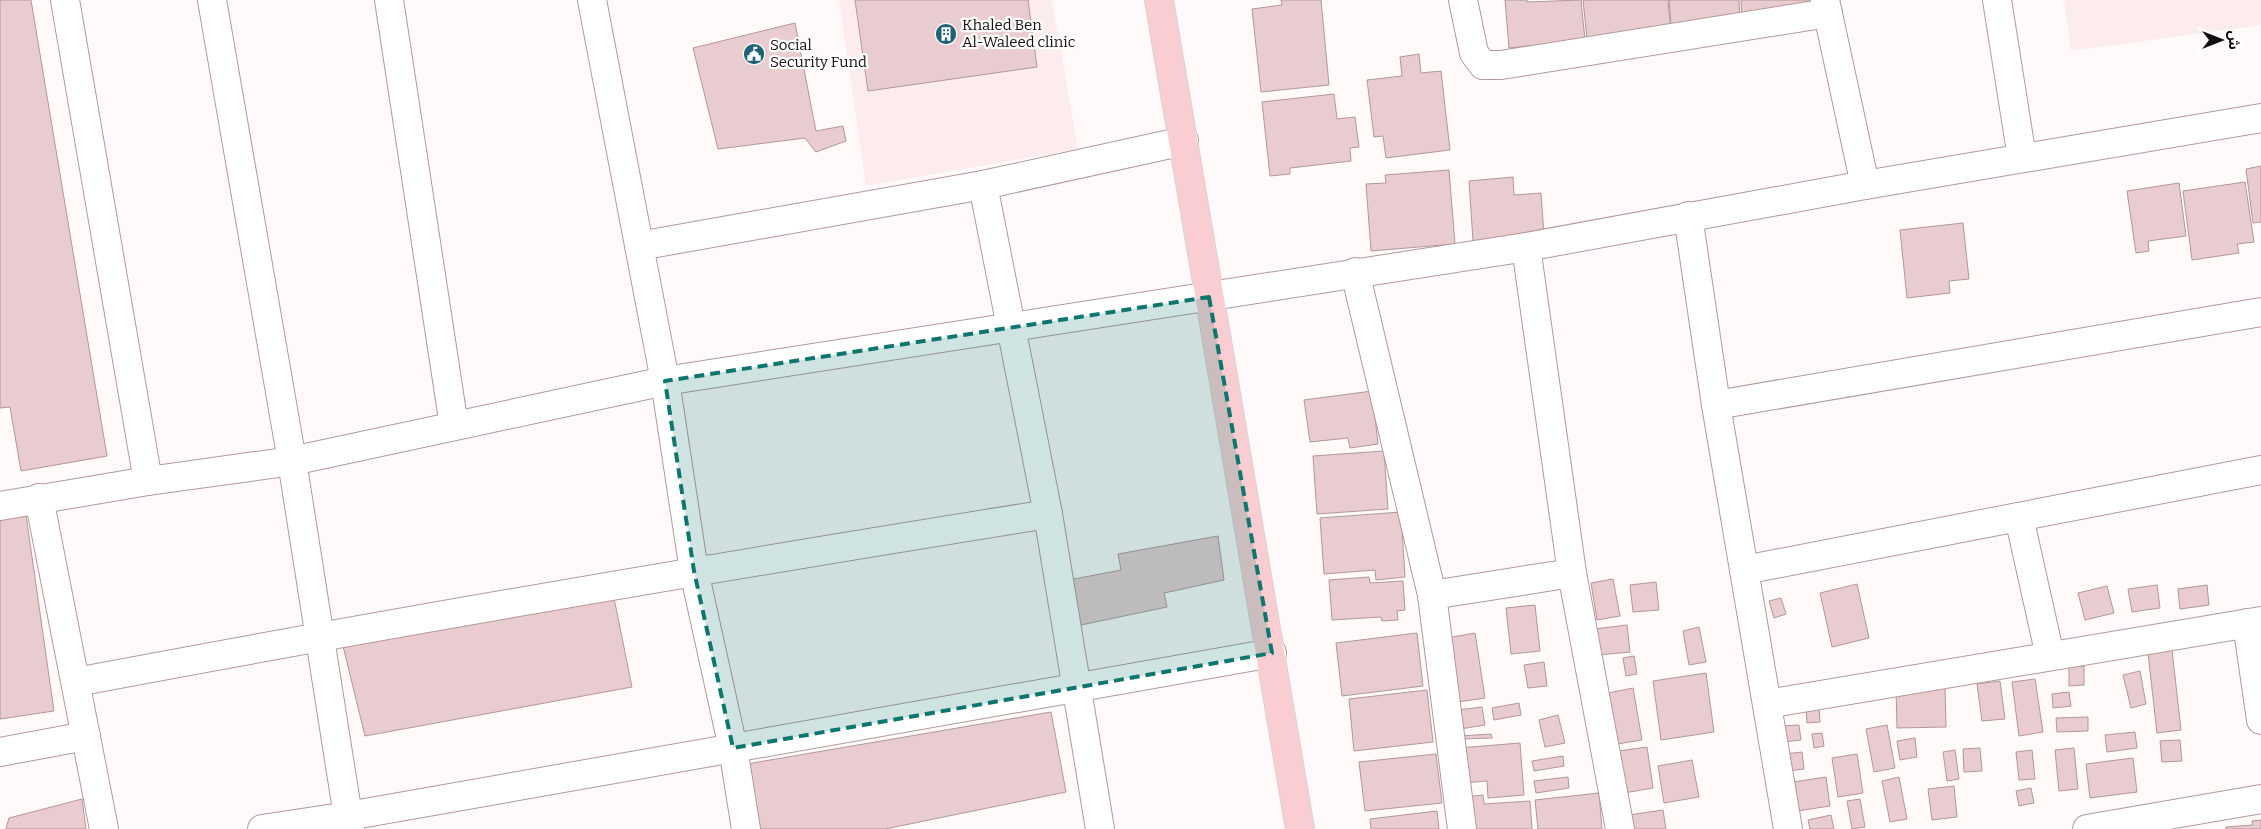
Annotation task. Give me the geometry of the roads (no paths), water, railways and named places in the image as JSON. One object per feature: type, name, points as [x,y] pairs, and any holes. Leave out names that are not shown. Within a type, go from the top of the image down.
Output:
[{"type":"main road","points":[[1159,0],[1272,652],[1300,829]]},
{"type":"street","points":[[65,0],[148,481]]},
{"type":"street","points":[[212,0],[292,461],[318,636],[349,823]]},
{"type":"street","points":[[388,0],[454,426]]},
{"type":"street","points":[[592,0],[665,381],[694,571],[733,748],[746,829]]},
{"type":"street","points":[[1463,0],[1474,53],[1483,65],[1501,65],[1827,6],[1865,185]]},
{"type":"street","points":[[1997,0],[2022,158]]},
{"type":"street","points":[[0,506],[148,481],[292,461],[665,381],[1209,297],[1355,272],[1526,247],[1688,216],[2261,118]]},
{"type":"street","points":[[639,246],[984,185],[1184,141]]},
{"type":"street","points":[[984,185],[1048,514],[1100,829]]},
{"type":"street","points":[[1688,216],[1716,405],[1788,829]]},
{"type":"street","points":[[1526,247],[1572,573],[1620,829]]},
{"type":"street","points":[[1355,272],[1432,595],[1462,829]]},
{"type":"street","points":[[1716,405],[2261,312]]},
{"type":"street","points":[[1744,570],[2261,470]]},
{"type":"street","points":[[39,498],[104,829]]},
{"type":"street","points":[[76,682],[318,636],[694,571],[1048,514]]},
{"type":"street","points":[[2019,517],[2050,656]]},
{"type":"street","points":[[1432,595],[1572,573]]},
{"type":"street","points":[[1767,704],[2254,622],[2261,720]]},
{"type":"street","points":[[262,829],[349,823],[733,748],[1272,652]]},
{"type":"street","points":[[0,752],[86,736]]},
{"type":"street","points":[[2087,829],[2261,799]]},
{"type":"place","name":"Khaled Ben Al-Waleed clinic","points":[[946,34]]},
{"type":"place","name":"Social Security Fund","points":[[754,54]]}]
